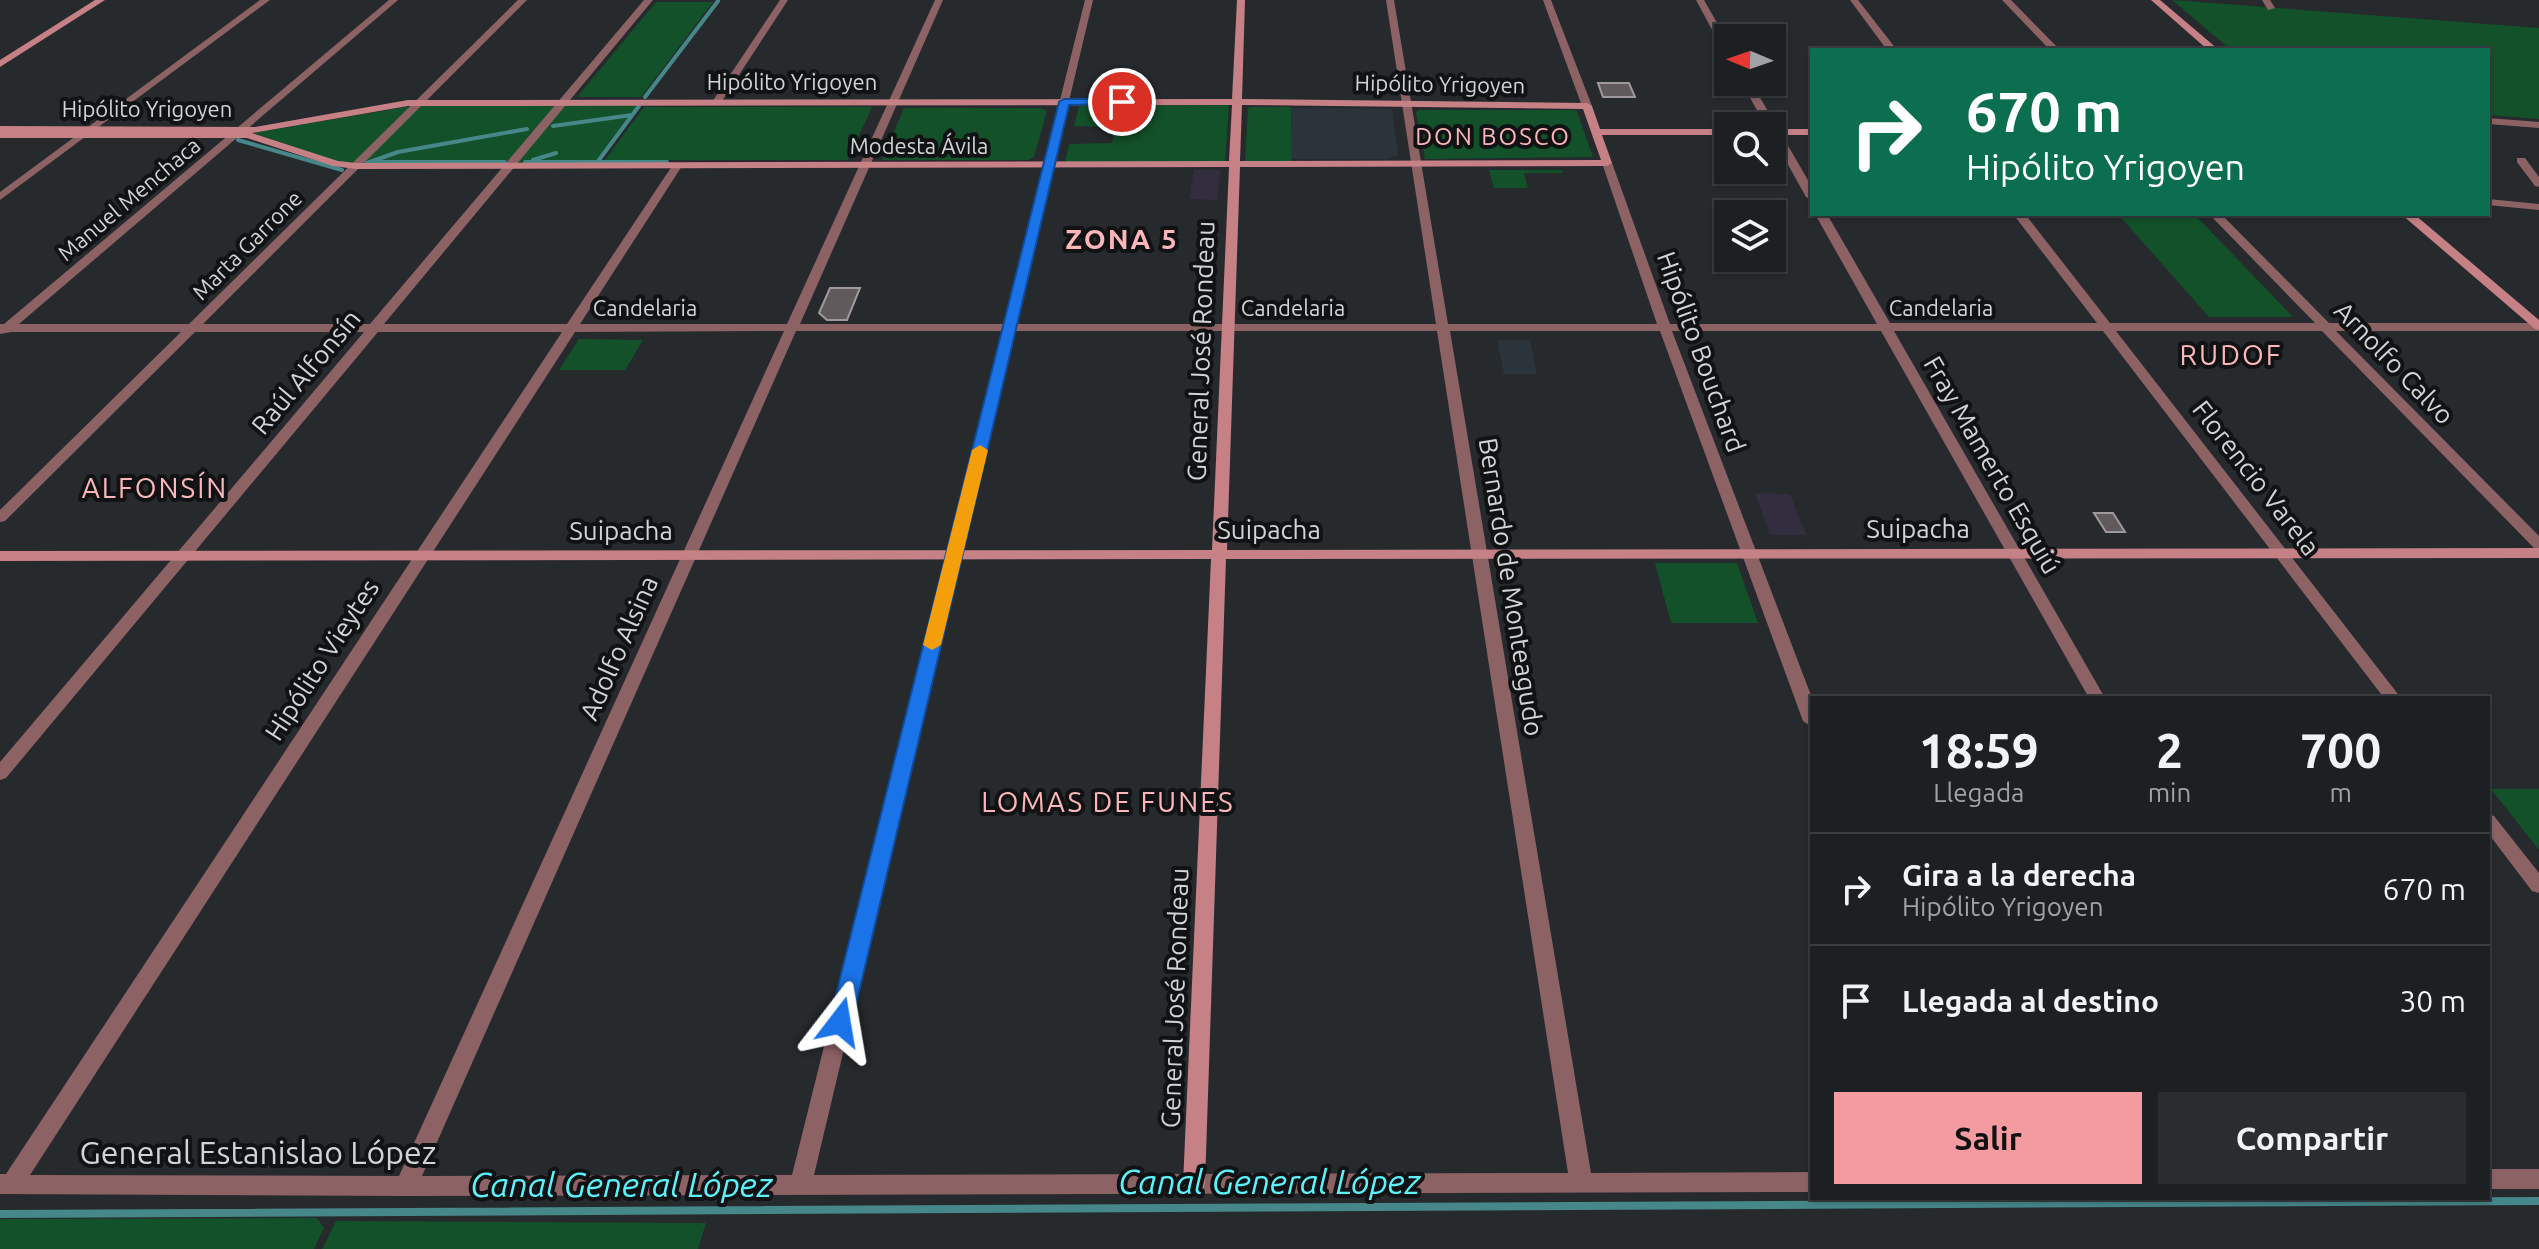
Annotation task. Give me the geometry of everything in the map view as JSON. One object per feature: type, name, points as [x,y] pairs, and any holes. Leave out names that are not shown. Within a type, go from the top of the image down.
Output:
[{"type":"street","points":[[0,55],[88,0]]},
{"type":"street","points":[[0,64],[101,0]]},
{"type":"street","points":[[0,197],[266,0]]},
{"type":"street","name":"Manuel Menchaca","points":[[2,330],[394,0]]},
{"type":"street","name":"Marta Garrone","points":[[0,518],[523,0]]},
{"type":"street","name":"Raúl Alfonsín","points":[[0,774],[649,0]]},
{"type":"street","points":[[717,102],[784,0]]},
{"type":"street","name":"Adolfo Alsina","points":[[406,1186],[939,0]]},
{"type":"street","points":[[801,1184],[1089,0]]},
{"type":"street","name":"General José Rondeau","points":[[1194,1184],[1241,0]]},
{"type":"street","name":"Bernardo de Monteagudo","points":[[1390,0],[1581,1183]]},
{"type":"street","name":"Hipólito Bouchard","points":[[1547,0],[1810,716]]},
{"type":"street","points":[[1700,0],[1714,25]]},
{"type":"street","points":[[1854,0],[1890,48]]},
{"type":"street","points":[[2006,0],[2053,48]]},
{"type":"street","points":[[2155,0],[2212,48]]},
{"type":"street","name":"Hipólito Yrigoyen","points":[[0,132],[239,132],[419,103],[1237,102],[1587,106]]},
{"type":"street","points":[[2490,121],[2539,125]]},
{"type":"street","points":[[1786,130],[1810,132]]},
{"type":"street","name":"Modesta Ávila","points":[[239,132],[337,164],[356,166],[1607,163]]},
{"type":"street","points":[[1596,132],[1714,132]]},
{"type":"street","points":[[1786,152],[1810,194]]},
{"type":"street","points":[[2521,160],[2539,184]]},
{"type":"street","name":"Hipólito Vieytes","points":[[6,1184],[677,166]]},
{"type":"street","points":[[2490,202],[2539,207]]},
{"type":"street","name":"Fray Mamerto Esquiú","points":[[1822,216],[2096,696]]},
{"type":"street","name":"Florencio Varela","points":[[2021,216],[2391,696]]},
{"type":"street","name":"Arnolfo Calvo","points":[[2217,216],[2539,545]]},
{"type":"street","points":[[2409,216],[2539,327]]},
{"type":"street","name":"Candelaria","points":[[2,330],[2539,327]]},
{"type":"street","name":"Suipacha","points":[[0,556],[2539,553]]},
{"type":"street","points":[[2490,823],[2539,886]]},
{"type":"street","points":[[2490,1179],[2539,1179]]},
{"type":"street","name":"General Estanislao López","points":[[6,1184],[406,1186],[1810,1182]]},
{"type":"shaded area","points":[[1291,108],[1392,109],[1398,155],[1387,159],[1292,159]]},
{"type":"shaded area","points":[[1194,170],[1220,170],[1217,200],[1189,199]]},
{"type":"shaded area","points":[[1497,340],[1530,340],[1537,374],[1504,374]]},
{"type":"shaded area","points":[[1755,493],[1790,494],[1806,535],[1770,535]]},
{"type":"green space","points":[[2172,0],[2539,28],[2539,119],[2490,115],[2490,48],[2229,48]]},
{"type":"green space","points":[[656,2],[713,2],[641,97],[577,97]]},
{"type":"green space","points":[[642,102],[594,166],[356,166],[419,103]]},
{"type":"green space","points":[[1229,105],[1225,162],[1065,162],[1069,144],[1112,143],[1115,127],[1074,126],[1079,106]]},
{"type":"green space","points":[[412,106],[356,162],[346,164],[253,133]]},
{"type":"green space","points":[[644,107],[872,107],[848,160],[605,160]]},
{"type":"green space","points":[[1291,107],[1292,163],[1245,161],[1248,108]]},
{"type":"green space","points":[[904,108],[1040,108],[1047,111],[1034,157],[1028,160],[882,160]]},
{"type":"green space","points":[[1577,111],[1593,157],[1425,159],[1416,112]]},
{"type":"green space","points":[[1489,170],[1562,170],[1563,173],[1524,173],[1528,188],[1494,188]]},
{"type":"green space","points":[[2120,216],[2196,216],[2293,317],[2209,317]]},
{"type":"green space","points":[[579,339],[643,340],[625,370],[559,370]]},
{"type":"green space","points":[[1655,563],[1737,563],[1758,623],[1671,623]]},
{"type":"green space","points":[[2491,789],[2539,789],[2539,850]]},
{"type":"green space","points":[[317,1218],[324,1228],[314,1249],[0,1249],[0,1219]]},
{"type":"green space","points":[[336,1221],[706,1223],[698,1249],[322,1249]]},
{"type":"building","points":[[1598,83],[1629,83],[1635,97],[1603,97]]},
{"type":"building","points":[[830,288],[860,288],[847,320],[827,320],[819,313]]},
{"type":"building","points":[[2094,513],[2113,513],[2125,532],[2106,532]]},
{"type":"waterway","points":[[645,97],[718,1]]},
{"type":"waterway","points":[[597,162],[639,106]]},
{"type":"waterway","points":[[553,126],[632,115]]},
{"type":"waterway","points":[[370,162],[398,152],[527,129]]},
{"type":"waterway","points":[[238,140],[342,170]]},
{"type":"waterway","points":[[533,160],[556,153]]},
{"type":"waterway","points":[[370,162],[505,162]]},
{"type":"waterway","points":[[525,162],[597,162]]},
{"type":"waterway","points":[[597,162],[667,162]]},
{"type":"waterway","name":"Canal General López","points":[[0,1214],[2539,1201]]},
{"type":"slow traffic","points":[[932,645],[980,450]]},
{"type":"district","name":"DON BOSCO","points":[[1493,137]]},
{"type":"district","name":"ZONA 5","points":[[1122,239]]},
{"type":"district","name":"RUDOF","points":[[2231,355]]},
{"type":"district","name":"ALFONSÍN","points":[[155,488]]},
{"type":"district","name":"LOMAS DE FUNES","points":[[1108,802]]},
{"type":"route","points":[[840,1022],[1064,102],[1122,102]]}]
